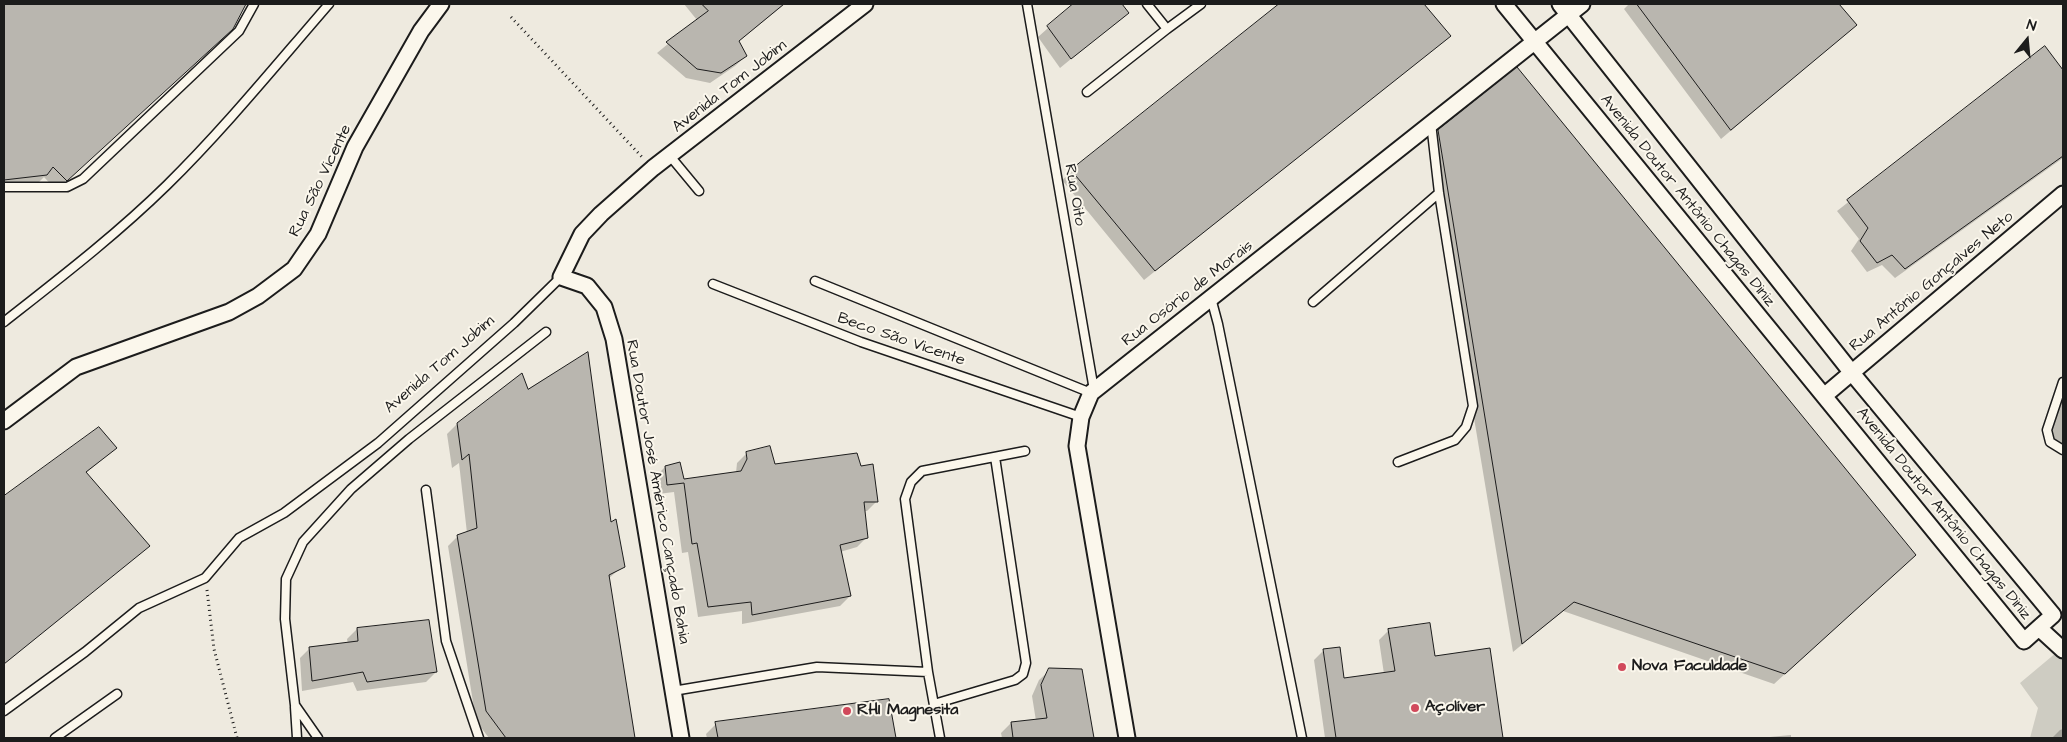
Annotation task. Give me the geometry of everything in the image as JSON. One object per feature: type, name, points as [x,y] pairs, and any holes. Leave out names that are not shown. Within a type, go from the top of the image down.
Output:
[{"type":"street","name":"Rua São Vicente","points":[[4,421],[76,367],[229,312],[258,296],[294,269],[318,234],[355,147],[420,31],[441,4]]},
{"type":"street","name":"Avenida Tom Jobim","points":[[561,278],[582,234],[653,168],[865,4]]},
{"type":"street","name":"Avenida Doutor Antônio Chagas Diniz","points":[[1504,4],[2024,640],[2053,615],[1852,373],[1564,9]]},
{"type":"street","name":"Rua Osório de Morais","points":[[1127,738],[1077,446],[1081,417],[1092,392],[1534,40],[1564,9],[1582,4]]},
{"type":"street","name":"Rua Antônio Gonçalves Neto","points":[[1824,396],[2063,194]]},
{"type":"street","name":"Rua Doutor José Américo Cançado Bahia","points":[[561,278],[587,286],[604,308],[614,339],[681,738]]},
{"type":"street","points":[[2039,628],[2063,650]]},
{"type":"lane","points":[[4,186],[68,187],[83,179],[239,31],[254,4]]},
{"type":"lane","points":[[4,322],[97,249],[167,185],[226,122],[329,4]]},
{"type":"lane","name":"Rua Oito","points":[[1027,4],[1092,392]]},
{"type":"lane","points":[[1147,4],[1167,29]]},
{"type":"lane","points":[[1087,92],[1200,4]]},
{"type":"lane","points":[[1398,462],[1455,440],[1466,427],[1473,406],[1439,192],[1431,123]]},
{"type":"lane","points":[[670,156],[699,191]]},
{"type":"lane","points":[[1313,302],[1439,192]]},
{"type":"lane","name":"Avenida Tom Jobim","points":[[4,711],[85,652],[139,608],[205,578],[238,538],[284,513],[378,444],[514,323],[561,278]]},
{"type":"lane","points":[[816,281],[1092,392]]},
{"type":"lane","name":"Beco São Vicente","points":[[712,284],[879,348],[1081,417]]},
{"type":"lane","points":[[1211,298],[1218,324],[1302,738]]},
{"type":"lane","points":[[297,738],[285,619],[286,579],[303,542],[352,490],[409,439],[546,332]]},
{"type":"lane","points":[[2063,382],[2047,430],[2050,442],[2063,450]]},
{"type":"lane","points":[[940,738],[928,672],[904,499],[911,482],[922,471],[1025,451]]},
{"type":"lane","points":[[934,704],[1015,680],[1023,674],[1026,663],[995,457]]},
{"type":"lane","points":[[426,490],[446,641],[479,738]]},
{"type":"lane","points":[[673,691],[817,667],[928,672]]},
{"type":"lane","points":[[55,738],[117,694]]},
{"type":"lane","points":[[295,705],[318,738]]},
{"type":"path","points":[[511,17],[653,168]]},
{"type":"path","points":[[205,578],[214,649],[237,738]]},
{"type":"shaded area","points":[[2063,647],[2063,738],[2030,738],[2038,708],[2020,683]]},
{"type":"building","points":[[4,4],[246,4],[233,29],[67,181],[53,167],[47,175],[4,180]]},
{"type":"building","points":[[702,4],[784,4],[739,41],[747,56],[721,73],[697,69],[666,42],[708,11]]},
{"type":"building","points":[[1073,4],[1122,4],[1129,13],[1071,59],[1047,26]]},
{"type":"building","points":[[1279,4],[1424,4],[1451,36],[1155,271],[1071,170]]},
{"type":"building","points":[[1637,4],[1839,4],[1857,25],[1731,130]]},
{"type":"building","points":[[2045,46],[2063,70],[2063,156],[1905,269],[1892,255],[1877,263],[1860,241],[1868,228],[1847,200]]},
{"type":"building","points":[[1517,67],[1916,555],[1785,674],[1574,602],[1522,644],[1438,130]]},
{"type":"building","points":[[588,352],[611,522],[616,519],[625,567],[609,575],[635,738],[506,738],[486,711],[457,535],[477,528],[469,454],[462,460],[457,423],[522,373],[528,389]]},
{"type":"building","points":[[99,427],[117,448],[86,472],[150,546],[4,664],[4,496]]},
{"type":"building","points":[[770,446],[775,464],[857,453],[861,466],[873,464],[878,502],[864,502],[868,538],[840,545],[851,596],[752,615],[751,602],[708,607],[697,543],[692,544],[684,483],[667,485],[665,466],[680,462],[684,479],[741,471],[747,459],[746,452]]},
{"type":"building","points":[[429,620],[437,672],[367,682],[363,672],[312,681],[309,647],[358,641],[357,628]]},
{"type":"building","name":"Açolíver","points":[[1430,623],[1435,656],[1490,648],[1503,738],[1336,738],[1323,649],[1340,647],[1344,678],[1395,671],[1388,629]]},
{"type":"building","points":[[1049,668],[1082,669],[1094,738],[1013,738],[1011,722],[1047,718],[1041,685]]},
{"type":"building","name":"RHI Magnesita","points":[[889,699],[896,738],[718,738],[715,722]]},
{"type":"place","name":"Nova Faculdade","points":[[1622,667]]},
{"type":"place","name":"Açolíver","points":[[1415,708]]},
{"type":"place","name":"RHI Magnesita","points":[[847,711]]}]
